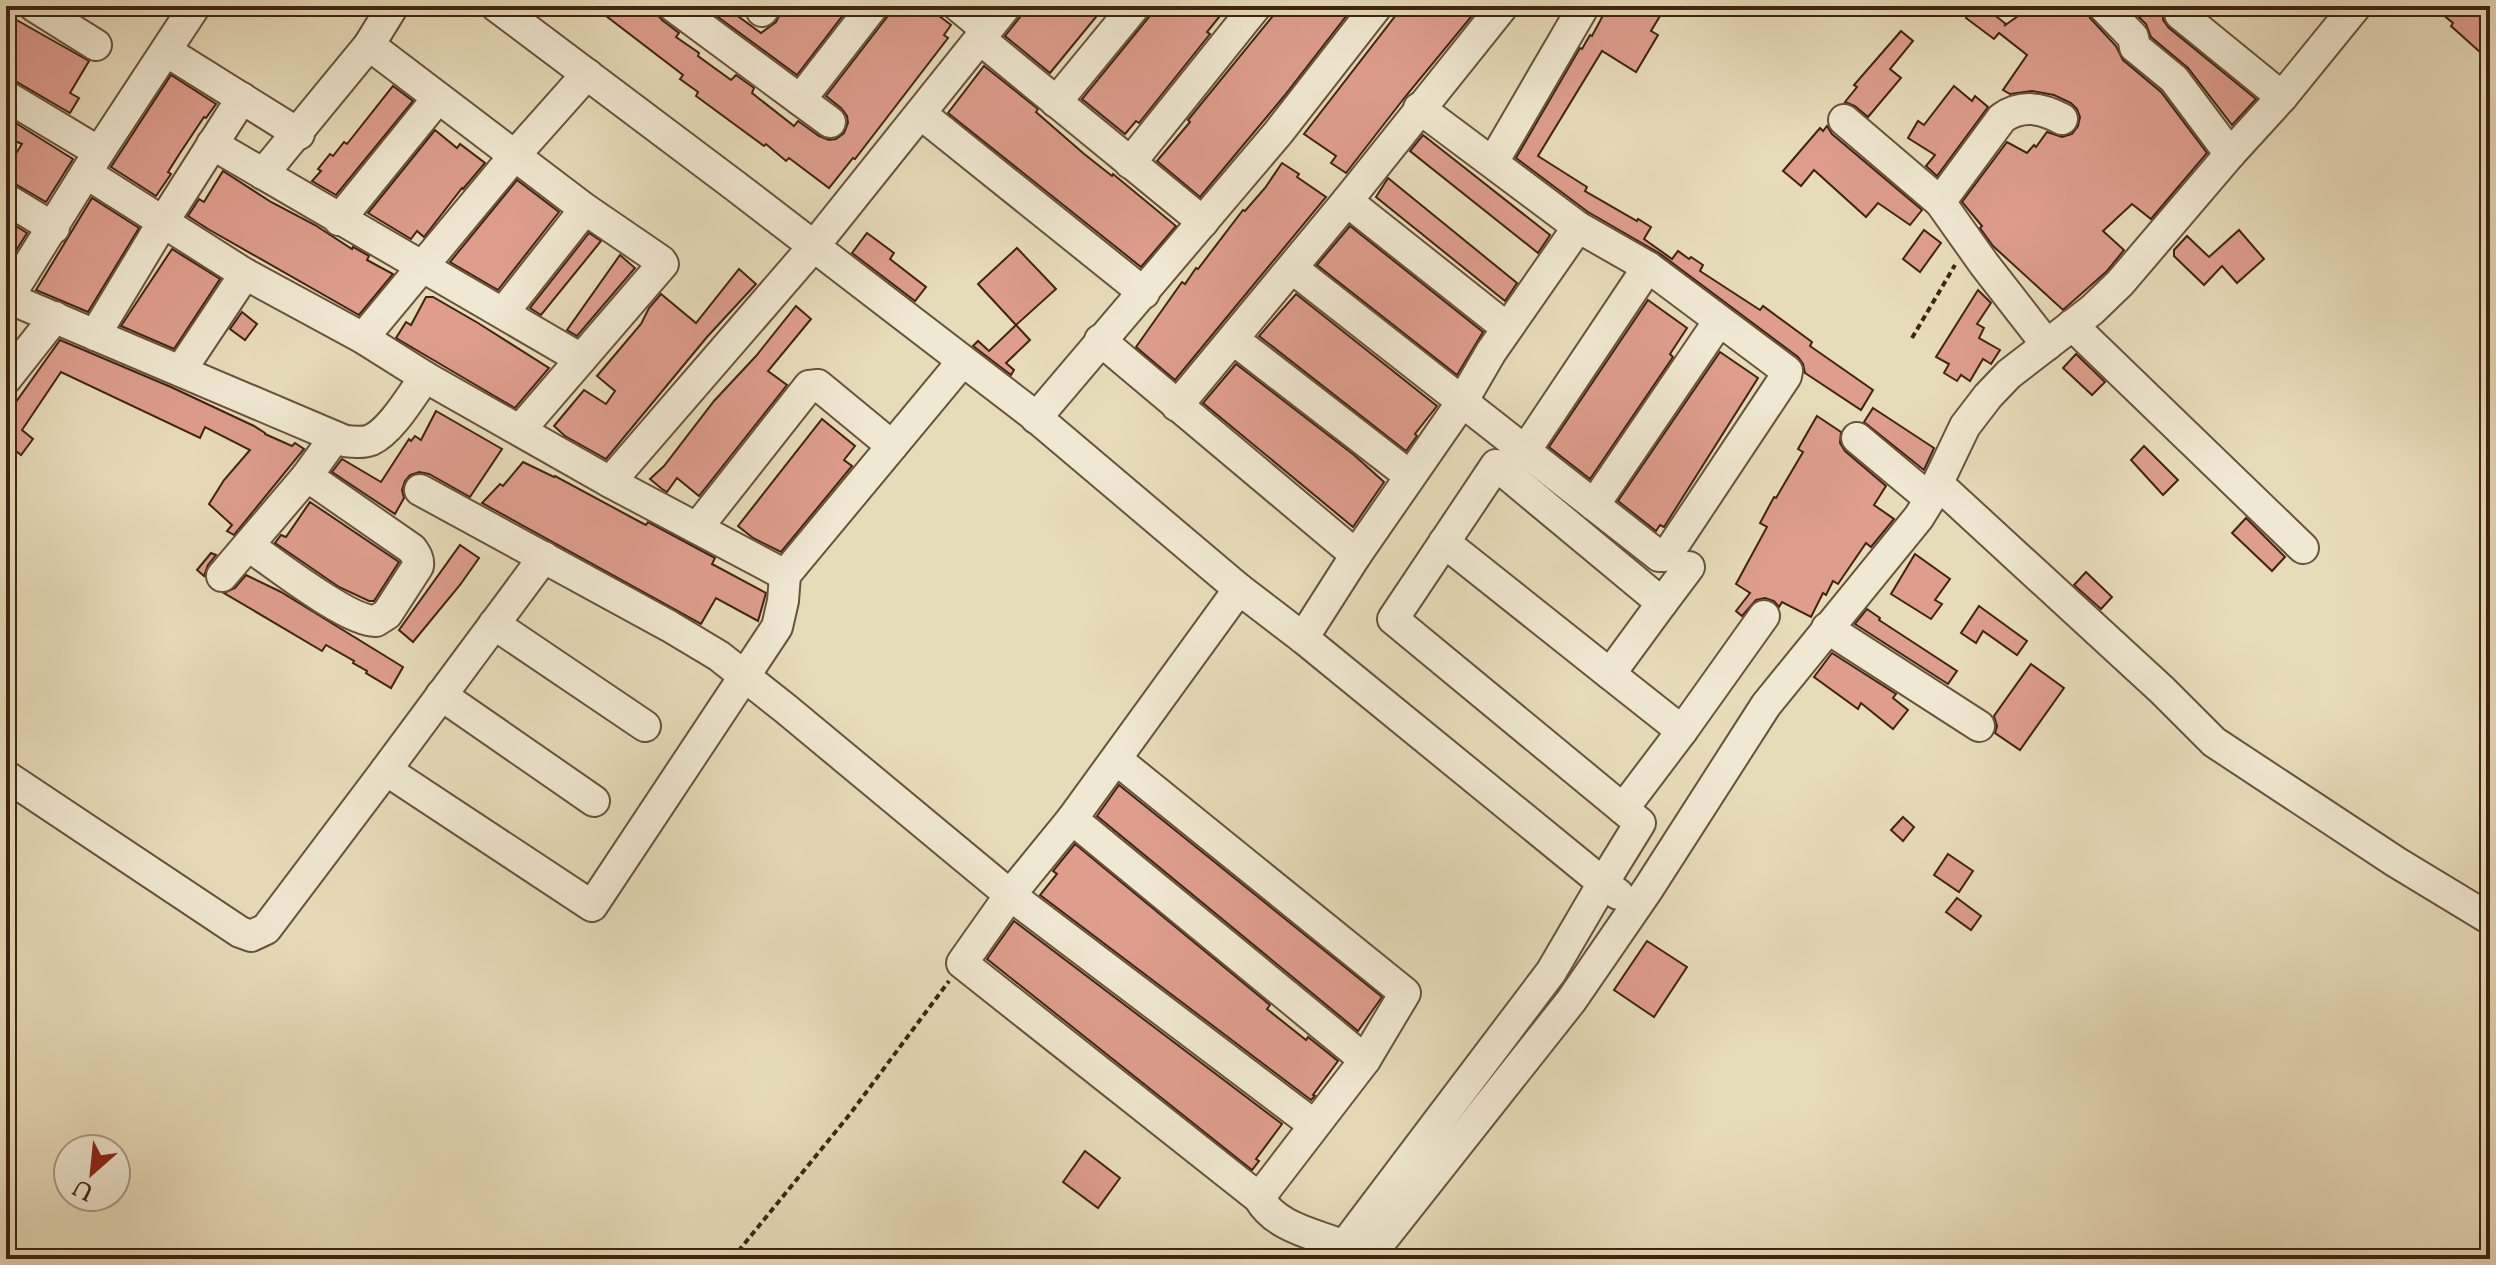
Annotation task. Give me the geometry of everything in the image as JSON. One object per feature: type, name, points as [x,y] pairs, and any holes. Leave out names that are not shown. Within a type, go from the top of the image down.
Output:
[{"type":"street","points":[[34,6],[96,45]]},
{"type":"street","points":[[195,6],[7,297],[345,441],[374,439],[385,430],[425,377]]},
{"type":"street","points":[[263,174],[299,134],[369,45],[393,6]]},
{"type":"street","points":[[496,6],[1036,418],[1239,589],[1603,883],[1636,906]]},
{"type":"street","points":[[673,6],[830,122]]},
{"type":"street","points":[[800,100],[873,6]]},
{"type":"street","points":[[958,6],[983,34],[1056,102],[1203,222]]},
{"type":"street","points":[[610,482],[814,246],[1006,6]]},
{"type":"street","points":[[1056,102],[1135,6]]},
{"type":"street","points":[[1130,163],[1256,6]]},
{"type":"street","points":[[1036,418],[1278,133],[1377,6]]},
{"type":"street","points":[[1177,406],[1503,6]]},
{"type":"street","points":[[1493,162],[1584,6]]},
{"type":"street","points":[[2103,6],[2133,37],[2135,47],[2174,79],[2230,154]]},
{"type":"street","points":[[1350,1255],[1515,1075],[1571,1001],[1766,705],[1910,529],[1934,491],[1965,426],[1988,396],[2009,374],[2092,310],[2120,283],[2282,97],[2356,6]]},
{"type":"street","points":[[2180,14],[2282,97]]},
{"type":"street","points":[[369,45],[585,209],[663,264],[520,430]]},
{"type":"street","points":[[166,51],[299,134]]},
{"type":"street","points":[[363,338],[515,155],[587,74]]},
{"type":"street","points":[[6,96],[163,222],[245,274],[363,338],[425,377],[610,482],[785,575]]},
{"type":"street","points":[[95,335],[242,98]]},
{"type":"street","points":[[339,220],[438,98]]},
{"type":"street","points":[[1292,268],[1659,556],[1669,552],[1788,373],[1648,267],[1578,227],[1419,108]]},
{"type":"street","points":[[1940,202],[2002,118],[2012,111],[2036,108],[2062,119]]},
{"type":"street","points":[[921,114],[1144,293]]},
{"type":"street","points":[[1844,120],[1940,202],[2047,345]]},
{"type":"street","points":[[212,144],[581,359]]},
{"type":"street","points":[[6,199],[54,228]]},
{"type":"street","points":[[1347,201],[1507,328]]},
{"type":"street","points":[[503,313],[585,209]]},
{"type":"street","points":[[1303,638],[1356,555],[1462,402],[1507,328],[1578,227]]},
{"type":"street","points":[[1525,451],[1648,267]]},
{"type":"street","points":[[181,370],[245,274]]},
{"type":"street","points":[[6,379],[55,317]]},
{"type":"street","points":[[1594,505],[1719,321]]},
{"type":"street","points":[[2072,325],[2303,548]]},
{"type":"street","points":[[1233,339],[1410,476]]},
{"type":"street","points":[[1100,340],[1356,555]]},
{"type":"street","points":[[386,770],[592,906],[777,627],[785,575],[962,362]]},
{"type":"street","points":[[697,528],[813,384],[892,446]]},
{"type":"street","points":[[222,576],[307,476],[335,437]]},
{"type":"street","points":[[1857,438],[1934,491],[2162,690],[2214,742],[2396,862],[2486,910]]},
{"type":"street","points":[[1350,1255],[1551,972],[1640,823],[1393,619],[1496,465],[1662,603]]},
{"type":"street","points":[[249,546],[361,619],[376,621],[387,614],[418,566],[416,554],[307,476]]},
{"type":"street","points":[[420,490],[719,656],[1010,895],[1314,1125]]},
{"type":"street","points":[[1444,542],[1682,731]]},
{"type":"street","points":[[6,776],[240,932],[251,936],[259,934],[266,929],[544,557]]},
{"type":"street","points":[[1610,674],[1689,567]]},
{"type":"street","points":[[1239,589],[1072,819],[1010,895],[962,963],[1259,1198],[1275,1218],[1350,1255]]},
{"type":"street","points":[[1623,809],[1764,616]]},
{"type":"street","points":[[494,624],[645,726]]},
{"type":"street","points":[[1827,628],[1979,726]]},
{"type":"street","points":[[441,695],[594,801]]},
{"type":"street","points":[[1116,759],[1405,993],[1365,1060],[1259,1198]]},
{"type":"street","points":[[1072,819],[1365,1060]]},
{"type":"path","points":[[1912,338],[1968,242]]},
{"type":"path","points":[[732,1259],[850,1114],[962,963]]},
{"type":"building","points":[[593,6],[655,6],[662,20],[679,33],[676,37],[699,53],[698,56],[731,80],[736,75],[754,88],[752,93],[794,126],[798,121],[829,140],[844,133],[848,123],[841,108],[826,96],[887,17],[891,6],[926,6],[951,25],[944,35],[948,38],[829,188],[789,158],[786,161],[766,144],[764,146],[696,96],[698,92],[680,79],[683,75]]},
{"type":"building","points":[[703,6],[724,6],[761,33],[776,22],[784,6],[850,6],[797,75]]},
{"type":"building","points":[[1024,6],[1105,6],[1050,73],[1005,36],[1020,17]]},
{"type":"building","points":[[1153,6],[1228,6],[1207,32],[1210,34],[1139,123],[1136,121],[1125,134],[1082,99],[1149,17]]},
{"type":"building","points":[[1281,6],[1354,6],[1200,197],[1157,161]]},
{"type":"building","points":[[1403,6],[1480,6],[1346,173],[1331,163],[1336,156],[1304,134]]},
{"type":"building","points":[[1608,6],[1631,6],[1641,12],[1644,6],[1666,6],[1651,31],[1658,35],[1636,72],[1602,51],[1538,156],[1587,187],[1585,191],[1651,227],[1644,239],[1672,259],[1678,251],[1689,259],[1691,257],[1703,265],[1700,271],[1760,310],[1763,306],[1812,342],[1810,346],[1873,390],[1861,410],[1805,373],[1798,357],[1659,253],[1588,212],[1516,158]]},
{"type":"building","points":[[1972,6],[1983,6],[2006,24],[2004,26],[2026,6],[2086,6],[2090,18],[2116,46],[2123,60],[2161,92],[2207,153],[2151,219],[2132,204],[2103,231],[2124,250],[2107,271],[2063,310],[1993,246],[1980,228],[1982,226],[1962,202],[2007,142],[2027,153],[2047,132],[2062,137],[2072,134],[2080,117],[2071,103],[2054,95],[2032,91],[2010,94],[2003,90],[2027,55],[1999,33],[1994,39],[1966,18]]},
{"type":"building","points":[[2128,6],[2164,6],[2163,20],[2169,28],[2256,99],[2232,125],[2188,68],[2151,37],[2146,24]]},
{"type":"building","points":[[2432,6],[2490,6],[2490,61],[2451,26],[2453,23]]},
{"type":"building","points":[[6,14],[89,61],[70,93],[79,98],[70,113],[6,78]]},
{"type":"building","points":[[1901,31],[1913,41],[1890,69],[1901,78],[1868,117],[1845,102],[1857,87],[1854,85]]},
{"type":"building","points":[[984,66],[1038,109],[1036,112],[1083,153],[1176,226],[1141,267],[948,113]]},
{"type":"building","points":[[171,75],[216,104],[180,153],[156,196],[111,167]]},
{"type":"building","points":[[393,86],[413,101],[336,195],[312,181],[330,154],[333,156],[344,142],[347,144]]},
{"type":"building","points":[[1954,86],[1972,101],[1975,96],[1988,107],[1937,176],[1926,166],[1935,155],[1908,138],[1918,121],[1924,125]]},
{"type":"building","points":[[6,117],[73,159],[46,202],[6,181],[6,169],[22,144],[6,137]]},
{"type":"building","points":[[1827,126],[1832,134],[1922,210],[1910,225],[1878,203],[1866,217],[1814,170],[1801,186],[1783,171],[1820,128],[1823,131]]},
{"type":"building","points":[[435,130],[457,148],[460,144],[485,163],[424,237],[417,231],[411,239],[368,213]]},
{"type":"building","points":[[1423,135],[1550,235],[1538,253],[1410,151]]},
{"type":"building","points":[[1282,163],[1326,197],[1175,380],[1136,347],[1182,282],[1185,284],[1198,269]]},
{"type":"building","points":[[223,171],[271,202],[369,256],[367,260],[393,274],[359,315],[208,229],[188,216],[199,199],[204,202]]},
{"type":"building","points":[[1388,178],[1517,283],[1505,301],[1376,197]]},
{"type":"building","points":[[517,180],[559,212],[498,290],[450,262]]},
{"type":"building","points":[[92,198],[139,228],[88,312],[36,290]]},
{"type":"building","points":[[6,220],[27,233],[6,267]]},
{"type":"building","points":[[1350,226],[1483,332],[1457,375],[1317,265]]},
{"type":"building","points":[[1924,230],[1941,243],[1920,272],[1903,259]]},
{"type":"building","points":[[2239,230],[2264,259],[2237,283],[2222,266],[2204,285],[2174,256],[2174,250],[2187,236],[2209,257]]},
{"type":"building","points":[[589,233],[601,241],[541,315],[530,308]]},
{"type":"building","points":[[867,233],[894,253],[890,259],[926,287],[915,301],[852,253]]},
{"type":"building","points":[[1017,248],[1056,289],[1016,325],[978,284]]},
{"type":"building","points":[[172,249],[220,279],[174,349],[121,326]]},
{"type":"building","points":[[620,255],[635,268],[577,336],[567,330]]},
{"type":"building","points":[[739,269],[756,284],[707,337],[606,459],[565,436],[554,426],[584,390],[606,404],[615,391],[597,376],[641,324],[661,294],[696,323]]},
{"type":"building","points":[[1978,290],[1991,303],[1977,324],[1984,328],[1979,338],[2000,350],[1991,364],[1983,359],[1970,381],[1961,375],[1957,381],[1944,373],[1949,364],[1936,357]]},
{"type":"building","points":[[1296,294],[1437,406],[1406,451],[1259,336]]},
{"type":"building","points":[[426,297],[433,297],[549,368],[515,408],[396,338],[406,322],[411,325]]},
{"type":"building","points":[[1648,300],[1687,328],[1670,354],[1673,357],[1590,479],[1549,447]]},
{"type":"building","points":[[796,306],[811,319],[768,371],[787,385],[699,496],[677,478],[667,492],[662,489],[650,479]]},
{"type":"building","points":[[242,312],[257,324],[245,340],[230,329]]},
{"type":"building","points":[[1016,325],[1030,340],[1006,363],[1014,370],[1011,375],[973,346],[978,341],[989,351]]},
{"type":"building","points":[[60,340],[304,449],[234,535],[227,531],[232,525],[209,504],[224,480],[250,450],[205,427],[200,438],[61,372],[22,430],[33,439],[21,455],[11,447],[6,454],[6,416]]},
{"type":"building","points":[[1720,352],[1758,378],[1664,527],[1660,525],[1656,531],[1618,501]]},
{"type":"building","points":[[2076,354],[2105,382],[2092,395],[2063,368]]},
{"type":"building","points":[[1236,364],[1354,455],[1384,482],[1353,527],[1203,403]]},
{"type":"building","points":[[1873,408],[1934,448],[1924,470],[1864,422]]},
{"type":"building","points":[[436,411],[502,449],[470,497],[429,474],[419,472],[405,481],[402,490],[404,498],[395,514],[332,472],[342,459],[381,482],[409,439],[411,441],[415,436],[421,440]]},
{"type":"building","points":[[1817,416],[1841,432],[1840,443],[1845,451],[1886,486],[1874,505],[1894,519],[1871,547],[1866,543],[1838,584],[1833,581],[1811,617],[1782,602],[1779,607],[1765,598],[1756,600],[1742,616],[1736,611],[1750,593],[1736,584],[1767,527],[1760,523],[1803,452],[1798,449]]},
{"type":"building","points":[[822,419],[855,446],[844,460],[852,466],[781,552],[753,538],[738,526]]},
{"type":"building","points":[[2144,446],[2178,480],[2163,495],[2131,460]]},
{"type":"building","points":[[523,462],[715,558],[712,564],[766,593],[758,621],[716,598],[701,624],[482,503],[500,484],[503,486]]},
{"type":"building","points":[[310,502],[399,562],[374,601],[339,587],[275,543],[281,535],[286,537]]},
{"type":"building","points":[[2246,518],[2285,557],[2272,571],[2232,533]]},
{"type":"building","points":[[460,545],[479,558],[413,642],[399,630]]},
{"type":"building","points":[[211,553],[216,555],[204,576],[197,570]]},
{"type":"building","points":[[1915,554],[1950,579],[1935,600],[1942,604],[1931,619],[1891,594]]},
{"type":"building","points":[[2086,572],[2112,597],[2101,609],[2074,585]]},
{"type":"building","points":[[246,575],[281,592],[403,667],[391,688],[326,645],[322,651],[224,593],[235,588]]},
{"type":"building","points":[[1979,606],[2027,641],[2017,655],[1983,631],[1976,643],[1961,633]]},
{"type":"building","points":[[1867,609],[1957,671],[1948,684],[1855,624]]},
{"type":"building","points":[[1832,653],[1896,694],[1893,698],[1908,710],[1893,729],[1861,703],[1858,709],[1814,677]]},
{"type":"building","points":[[2031,664],[2064,688],[2020,750],[1995,733],[1997,726],[1994,716]]},
{"type":"building","points":[[1119,785],[1382,997],[1358,1031],[1097,816]]},
{"type":"building","points":[[1903,817],[1914,827],[1903,841],[1891,830]]},
{"type":"building","points":[[1075,844],[1270,1005],[1267,1009],[1338,1061],[1311,1100],[1040,895],[1057,874],[1053,871]]},
{"type":"building","points":[[1948,854],[1973,871],[1959,892],[1934,875]]},
{"type":"building","points":[[1957,898],[1981,916],[1971,930],[1946,912]]},
{"type":"building","points":[[1014,921],[1282,1124],[1256,1159],[1259,1161],[1252,1170],[987,959]]},
{"type":"building","points":[[1647,941],[1687,967],[1654,1017],[1614,990]]},
{"type":"building","points":[[1085,1151],[1120,1178],[1098,1208],[1063,1182]]}]
